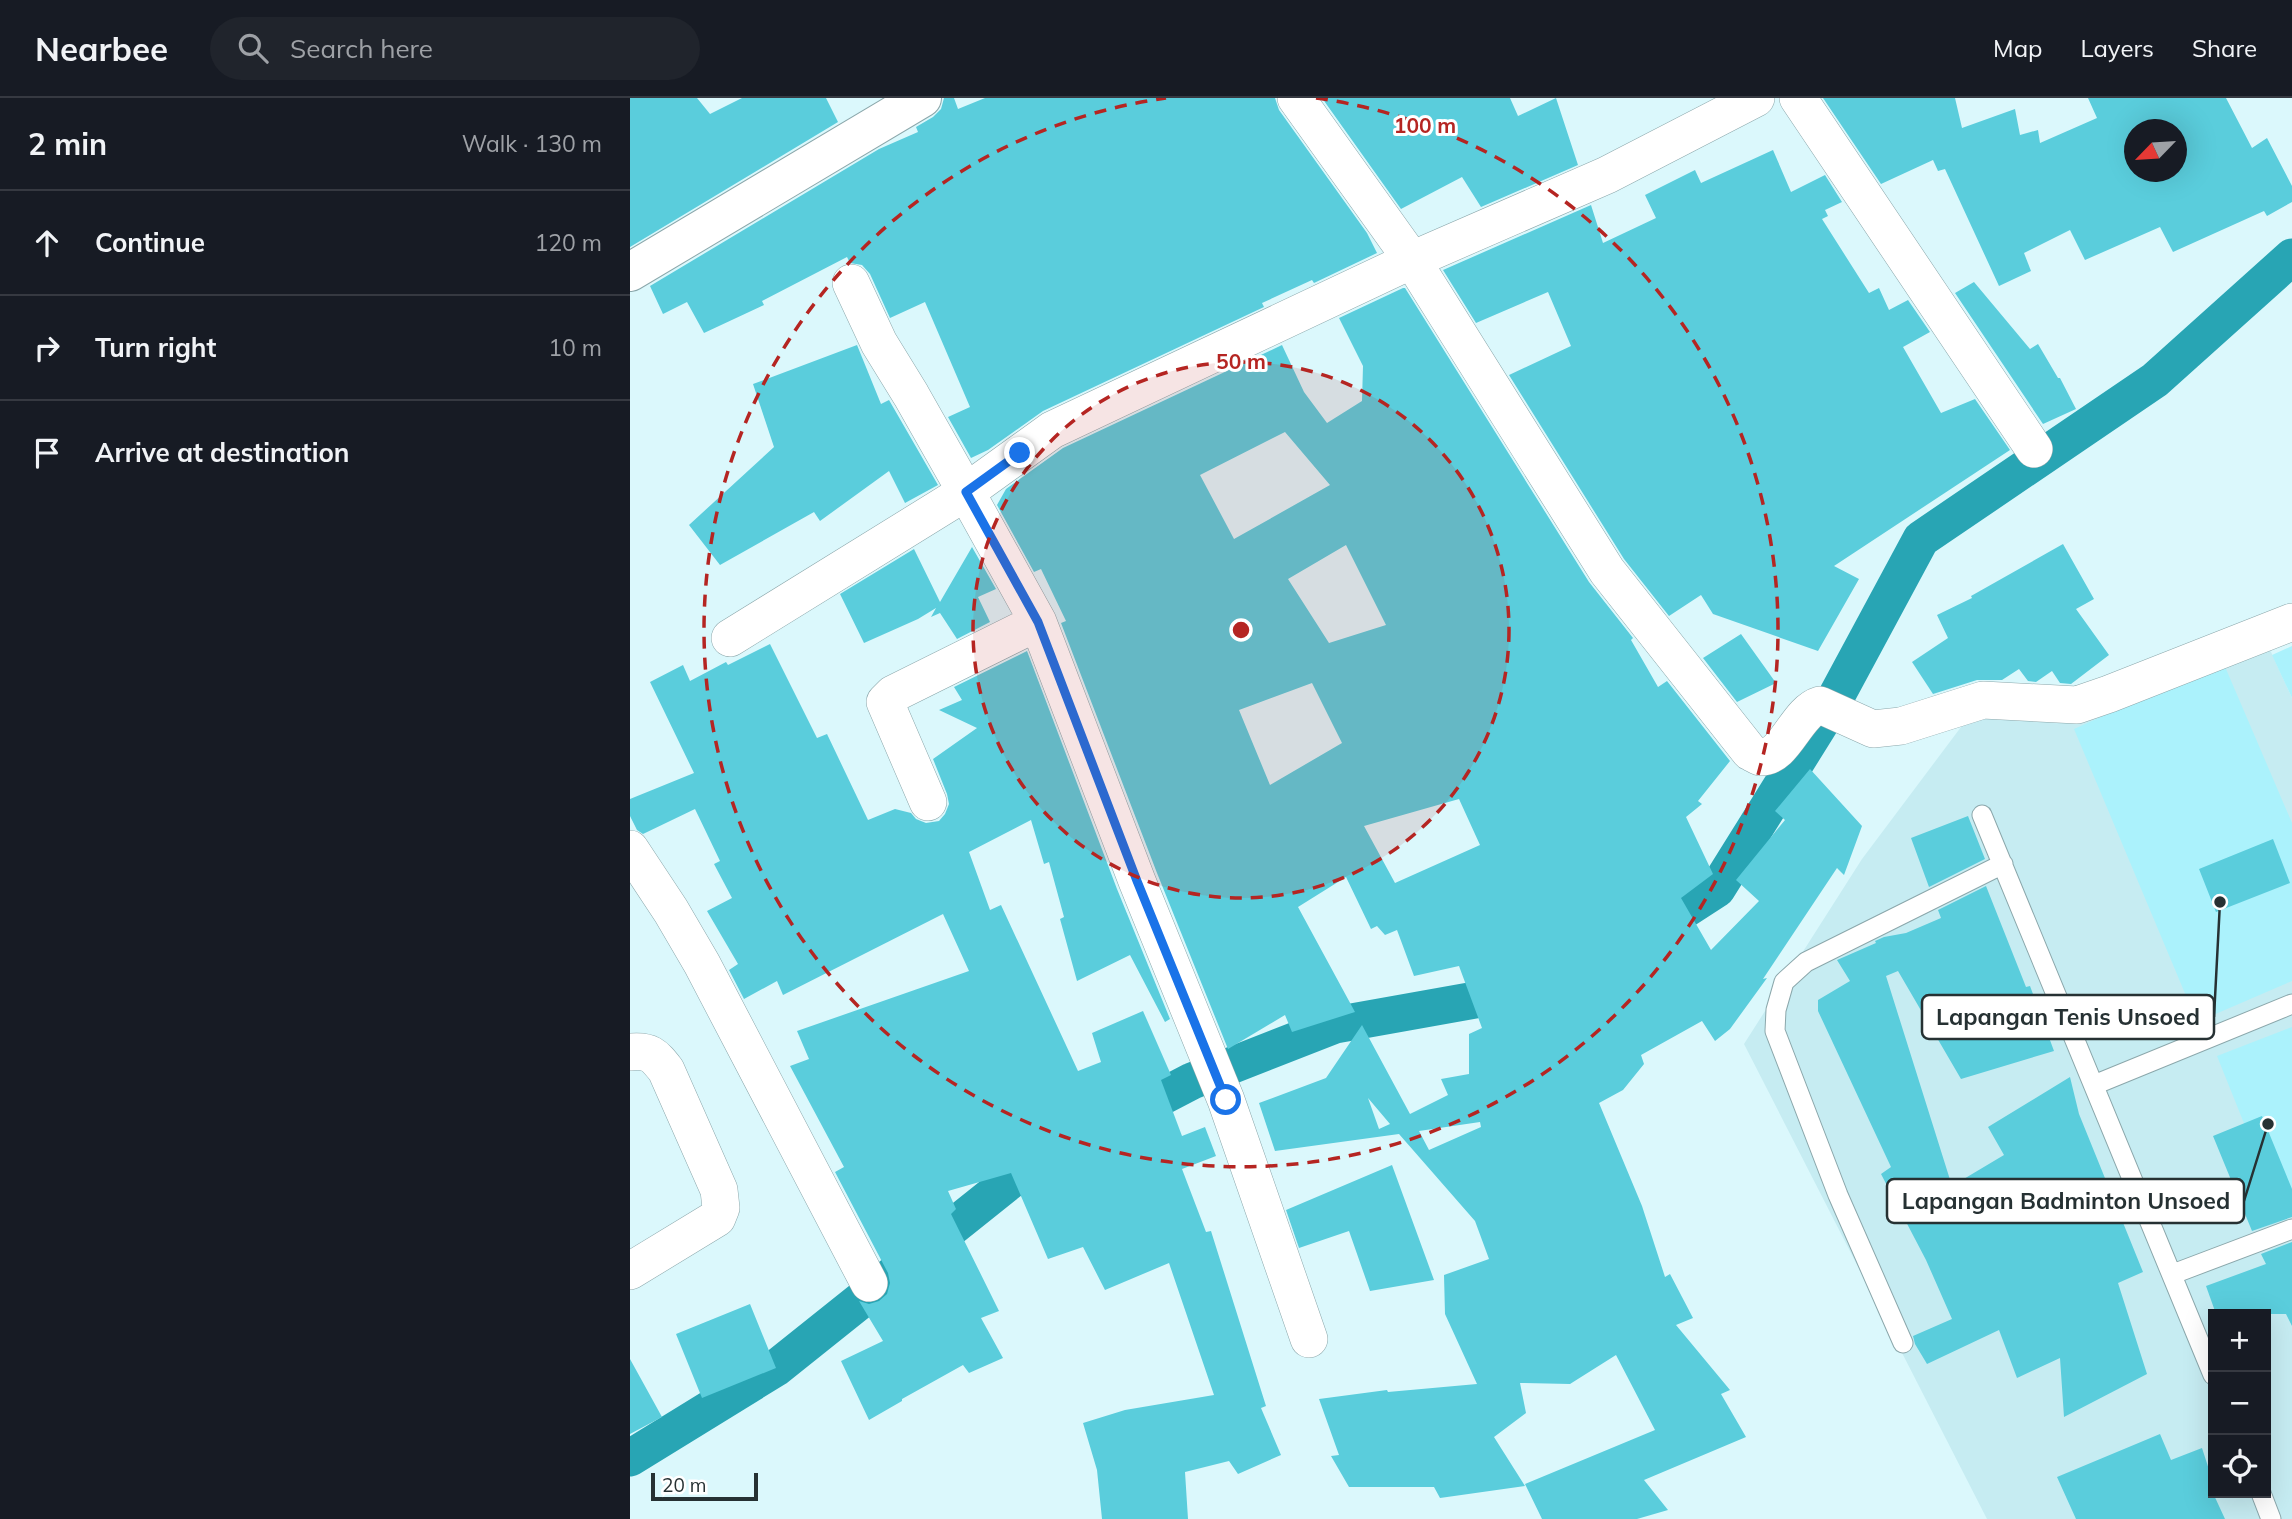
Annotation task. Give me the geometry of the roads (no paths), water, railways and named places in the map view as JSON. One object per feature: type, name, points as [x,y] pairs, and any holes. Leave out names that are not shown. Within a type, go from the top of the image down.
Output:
[{"type":"street","points":[[630,272],[922,98]]},
{"type":"street","points":[[1296,98],[1412,260],[1607,571],[1750,752],[1760,757],[1779,749],[1807,711],[1834,712],[1873,729],[1901,726],[1983,700],[2077,705],[2292,622]]},
{"type":"street","points":[[730,638],[966,492],[1052,430],[1412,260],[1607,175],[1756,98]]},
{"type":"street","points":[[1798,98],[2034,449]]},
{"type":"street","points":[[851,283],[879,343],[1038,622],[1137,881],[1226,1100],[1309,1339]]},
{"type":"street","points":[[928,802],[885,702],[893,694],[1038,622]]},
{"type":"street","points":[[630,849],[702,964],[869,1283]]},
{"type":"street","points":[[630,1052],[642,1051],[655,1056],[666,1070],[719,1190],[721,1208],[717,1218],[630,1270]]},
{"type":"lane","points":[[1982,815],[2212,1372]]},
{"type":"lane","points":[[1903,1343],[1838,1195],[1775,1031],[1776,1010],[1784,982],[1806,962],[2003,864]]},
{"type":"lane","points":[[2094,1086],[2292,1004]]},
{"type":"lane","points":[[2173,1274],[2292,1229]]},
{"type":"lane","points":[[2263,1498],[2271,1519]]},
{"type":"waterway","points":[[1646,935],[1717,889],[1830,708],[1921,539],[2155,380],[2292,257]]},
{"type":"waterway","points":[[1121,1118],[1192,1081],[1335,1025],[1520,992]]},
{"type":"waterway","points":[[630,1458],[776,1368],[1030,1165],[1054,1153]]},
{"type":"place","name":"Lapangan Tenis Unsoed","points":[[2220,902]]},
{"type":"place","name":"Lapangan Badminton Unsoed","points":[[2268,1124]]}]
